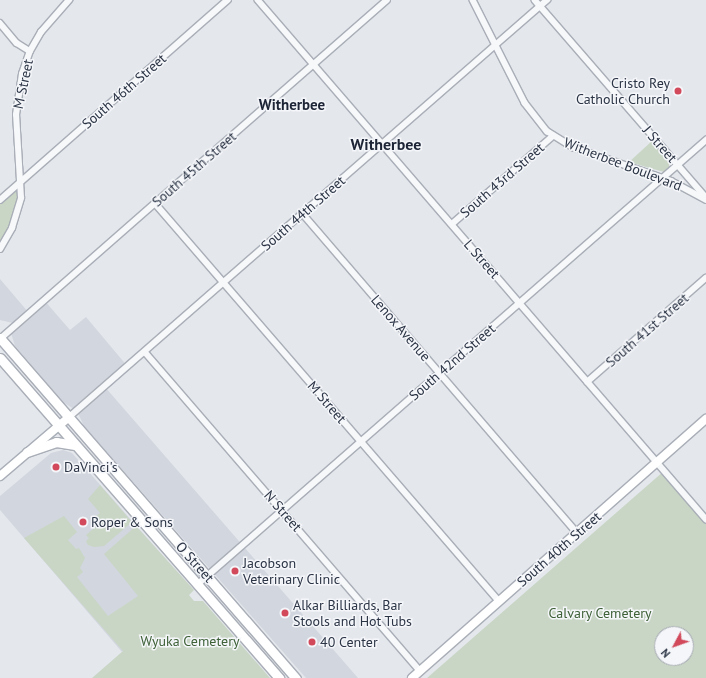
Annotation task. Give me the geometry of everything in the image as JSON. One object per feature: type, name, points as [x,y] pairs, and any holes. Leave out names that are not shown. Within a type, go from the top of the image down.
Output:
[{"type":"main road","name":"O Street","points":[[0,339],[296,678]]},
{"type":"main road","name":"O Street","points":[[0,358],[279,678]]},
{"type":"main road","name":"South 44th Street","points":[[0,476],[68,418]]},
{"type":"main road","name":"South 40th Street","points":[[412,678],[706,419]]},
{"type":"main road","points":[[27,452],[56,442],[75,445]]},
{"type":"street","points":[[30,51],[49,21],[69,0]]},
{"type":"street","name":"South 46th Street","points":[[0,200],[228,0]]},
{"type":"street","name":"L Street","points":[[258,0],[706,519]]},
{"type":"street","name":"South 45th Street","points":[[0,339],[387,0]]},
{"type":"street","name":"Witherbee Boulevard","points":[[473,0],[529,110],[553,136],[574,147],[662,178],[691,190],[706,199]]},
{"type":"street","name":"J Street","points":[[535,0],[706,199]]},
{"type":"street","name":"South 44th Street","points":[[68,418],[547,0]]},
{"type":"street","name":"M Street","points":[[0,23],[17,43],[30,51],[20,84],[17,107],[20,182]]},
{"type":"street","name":"South 43rd Street","points":[[452,224],[553,136]]},
{"type":"street","name":"South 42nd Street","points":[[198,584],[706,140]]},
{"type":"street","points":[[0,249],[16,218],[21,198],[20,182]]},
{"type":"street","name":"M Street","points":[[155,203],[499,601]]},
{"type":"street","name":"Lenox Avenue","points":[[303,214],[578,532]]},
{"type":"street","name":"South 41st Street","points":[[587,382],[706,278]]},
{"type":"street","name":"N Street","points":[[145,352],[420,670]]},
{"type":"shaded area","points":[[0,279],[29,313],[44,300],[70,330],[86,317],[128,367],[105,387],[358,678],[306,678],[84,426],[77,411],[63,402],[15,346],[10,330],[17,324],[0,320]]},
{"type":"shaded area","points":[[63,450],[72,453],[185,581],[188,594],[122,652],[0,510],[0,496],[51,453]]},
{"type":"green space","points":[[652,141],[669,161],[669,167],[664,172],[629,162]]},
{"type":"green space","points":[[20,183],[20,205],[0,249],[0,200]]},
{"type":"green space","name":"Calvary Cemetery","points":[[664,471],[706,519],[706,678],[427,678]]},
{"type":"green space","points":[[100,485],[132,522],[104,546],[94,547],[88,545],[86,541],[89,538],[86,535],[100,523],[95,517],[100,513],[88,499]]},
{"type":"green space","name":"Wyuka Cemetery","points":[[64,516],[77,532],[68,540],[76,549],[79,548],[85,558],[80,568],[83,572],[77,577],[108,616],[138,596],[104,554],[136,526],[194,590],[189,595],[194,601],[203,601],[270,678],[92,678],[123,651],[24,538]]},
{"type":"place","name":"Cristo Rey Catholic Church","points":[[678,91]]},
{"type":"place","name":"DaVinci's","points":[[56,467]]},
{"type":"place","name":"Roper & Sons","points":[[83,522]]},
{"type":"place","name":"Jacobson Veterinary Clinic","points":[[235,571]]},
{"type":"place","name":"Alkar Billiards, Bar Stools and Hot Tubs","points":[[285,613]]},
{"type":"place","name":"40 Center","points":[[312,642]]},
{"type":"district","name":"Witherbee","points":[[292,105]]},
{"type":"district","name":"Witherbee","points":[[386,144]]}]
